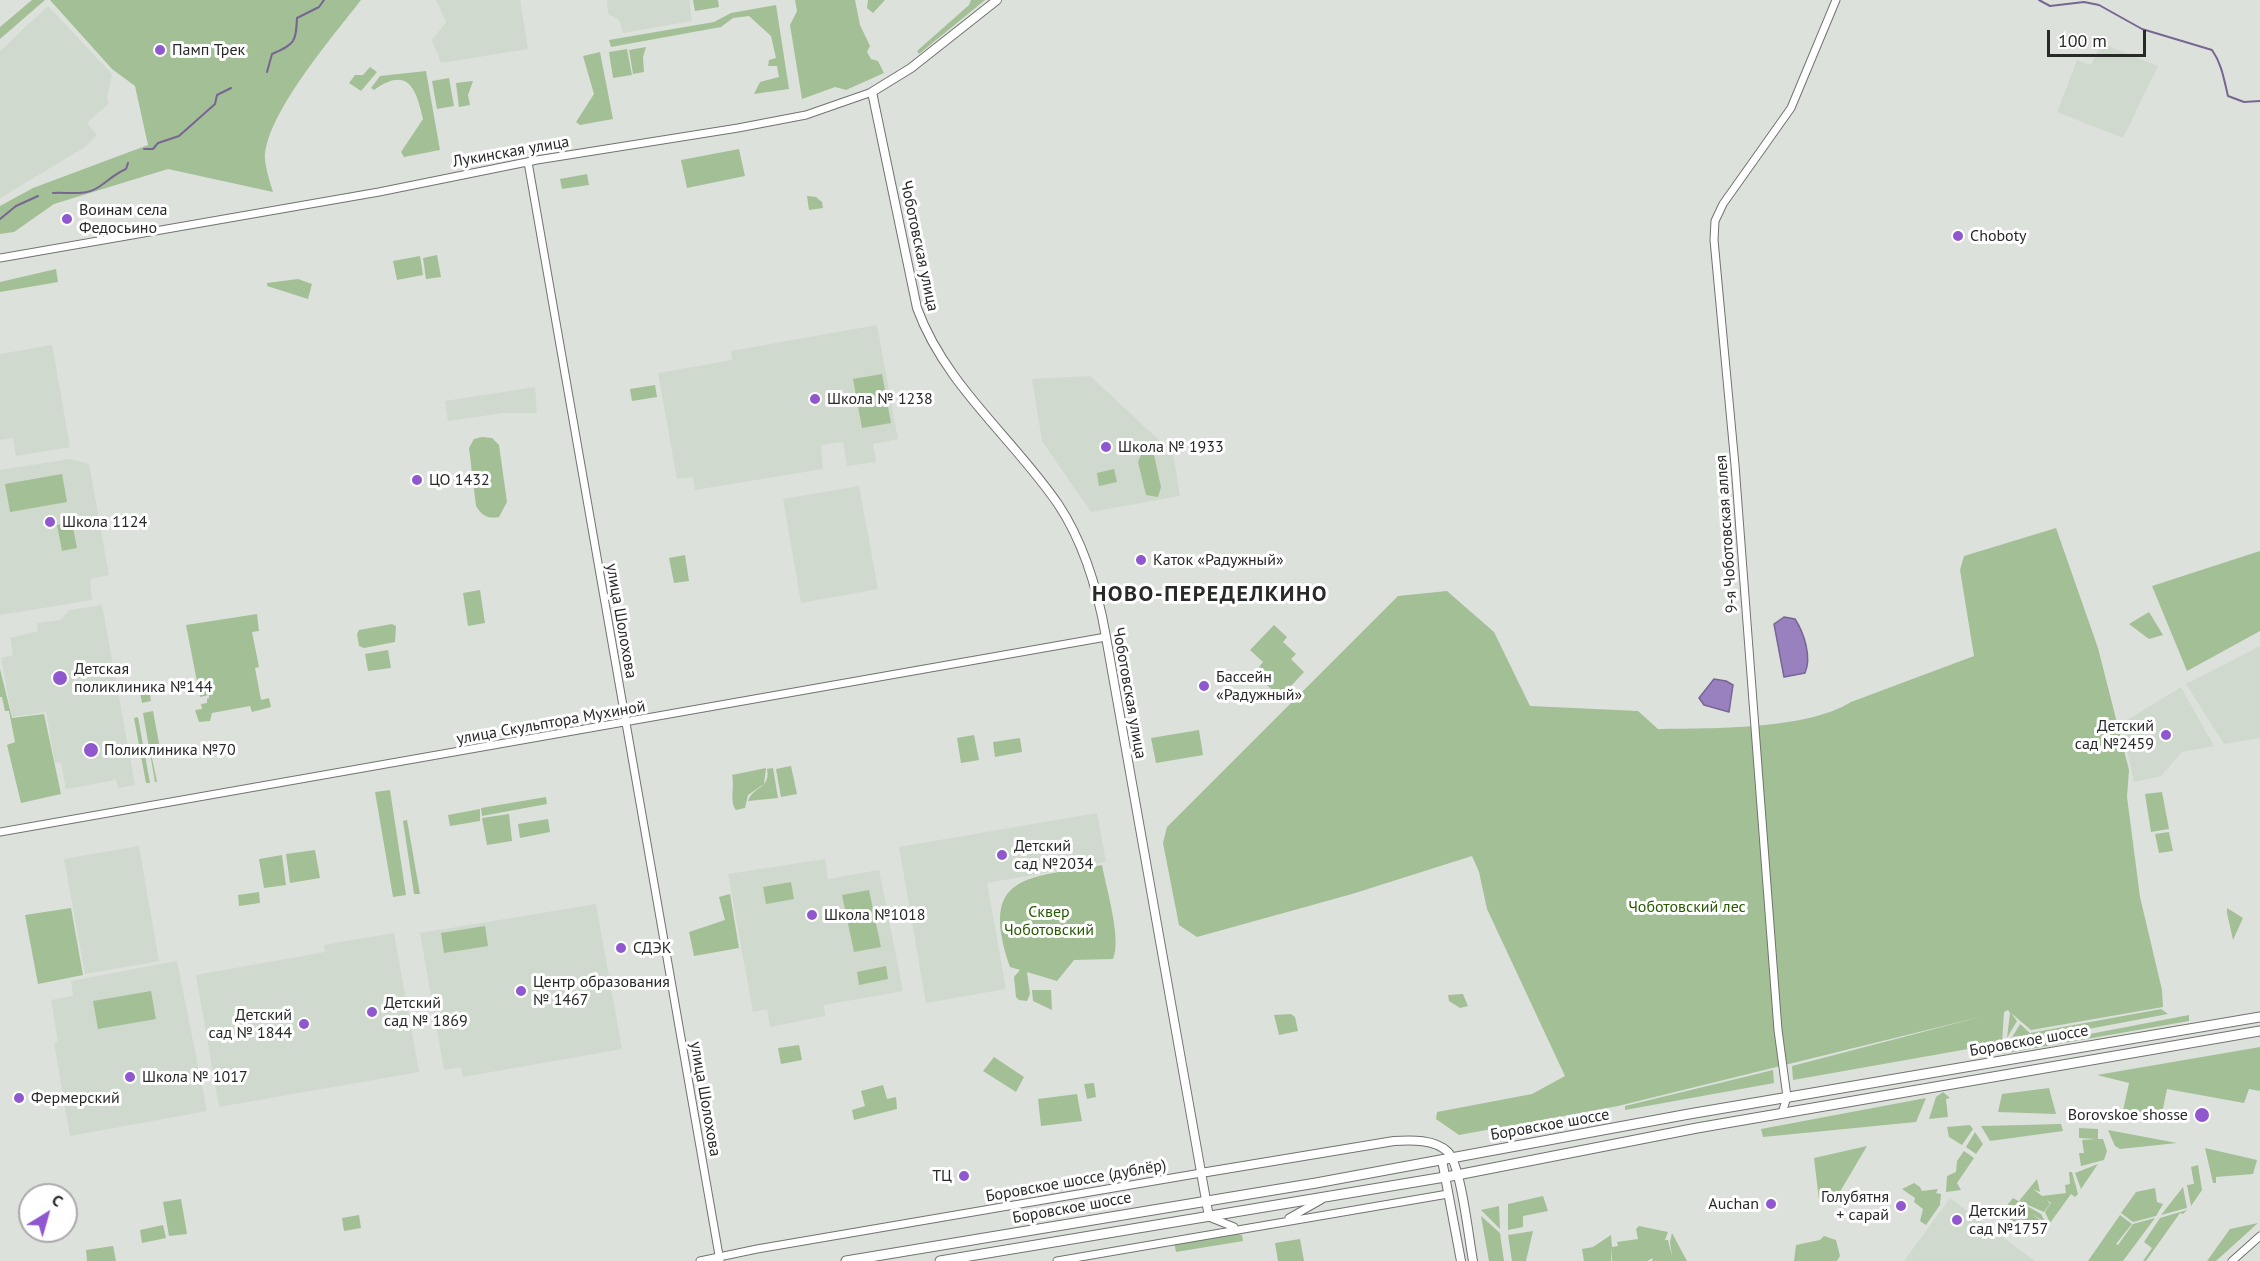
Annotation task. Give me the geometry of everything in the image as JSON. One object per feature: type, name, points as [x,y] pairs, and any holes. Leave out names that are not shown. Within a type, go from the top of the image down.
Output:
[{"type":"main road","name":"Лукинская улица","points":[[872,92],[911,68],[997,0]]},
{"type":"main road","name":"Чоботовская улица","points":[[872,92],[917,308],[926,333],[978,409],[1030,468],[1059,506],[1076,537],[1089,570],[1106,637],[1209,1216]]},
{"type":"main road","name":"Боровское шоссе","points":[[846,1261],[1207,1201],[1787,1097],[2260,1017]]},
{"type":"main road","name":"Боровское шоссе","points":[[940,1261],[1332,1194],[1458,1175],[1782,1113],[2260,1031]]},
{"type":"main road","name":"Боровское шоссе (дублёр)","points":[[1202,1173],[1401,1140],[1438,1145],[1452,1158]]},
{"type":"main road","points":[[1452,1158],[1458,1175],[1473,1261]]},
{"type":"main road","points":[[1442,1160],[1461,1261]]},
{"type":"street","name":"9-я Чоботовская аллея","points":[[1787,1097],[1777,1019],[1736,476],[1714,240],[1715,221],[1723,204],[1791,108],[1836,0]]},
{"type":"street","name":"Лукинская улица","points":[[0,258],[369,194],[528,162],[806,115],[872,92]]},
{"type":"street","name":"улица Шолохова","points":[[528,162],[624,723],[720,1259]]},
{"type":"street","name":"улица Скульптора Мухиной","points":[[0,832],[1106,637]]},
{"type":"street","points":[[1782,1113],[1787,1097]]},
{"type":"street","name":"Боровское шоссе (дублёр)","points":[[700,1261],[1202,1173]]},
{"type":"street","points":[[1284,1220],[1332,1194]]},
{"type":"street","points":[[1057,1261],[1284,1220],[1448,1194]]},
{"type":"street","points":[[1209,1216],[1238,1228]]},
{"type":"street","points":[[2232,1261],[2260,1236]]},
{"type":"shaded area","points":[[436,0],[520,0],[528,49],[441,63],[432,40],[446,22]]},
{"type":"shaded area","points":[[607,0],[689,0],[692,21],[623,33],[619,20],[608,14]]},
{"type":"shaded area","points":[[48,6],[112,74],[107,99],[109,103],[87,123],[97,135],[85,147],[0,198],[0,51]]},
{"type":"shaded area","points":[[2101,43],[2158,66],[2123,138],[2057,112],[2077,60],[2091,65]]},
{"type":"shaded area","name":"Школа № 1238","points":[[877,325],[898,439],[873,444],[876,462],[847,466],[843,442],[821,445],[823,469],[695,490],[693,477],[677,479],[658,373],[732,360],[731,351]]},
{"type":"shaded area","points":[[52,345],[70,447],[16,456],[13,438],[0,440],[0,354]]},
{"type":"shaded area","name":"Школа № 1933","points":[[1090,376],[1173,453],[1180,496],[1091,512],[1042,441],[1032,379]]},
{"type":"shaded area","points":[[535,387],[537,413],[503,413],[448,421],[445,401]]},
{"type":"shaded area","name":"Школа 1124","points":[[70,459],[89,464],[109,575],[90,579],[92,600],[0,615],[0,470]]},
{"type":"shaded area","points":[[859,486],[878,589],[801,603],[783,499]]},
{"type":"shaded area","name":"Детская поликлиника №144","points":[[102,605],[135,785],[118,788],[116,780],[66,789],[61,762],[55,763],[46,712],[12,717],[1,658],[13,655],[10,638],[38,631],[37,623],[61,620],[69,610]]},
{"type":"shaded area","points":[[1784,617],[1795,619],[1804,638],[1808,660],[1805,673],[1784,677],[1774,624]]},
{"type":"shaded area","points":[[2260,646],[2260,738],[2224,744],[2186,684]]},
{"type":"shaded area","points":[[1714,679],[1733,685],[1729,712],[1704,705],[1699,698]]},
{"type":"shaded area","name":"Детский сад №2459","points":[[2181,687],[2214,746],[2182,752],[2161,776],[2134,782],[2121,724]]},
{"type":"shaded area","points":[[1097,813],[1106,862],[987,883],[1006,989],[926,1003],[899,847]]},
{"type":"shaded area","points":[[139,846],[159,961],[85,974],[64,859]]},
{"type":"shaded area","name":"Школа №1018","points":[[825,859],[828,879],[879,870],[903,991],[824,1005],[825,1016],[770,1027],[767,1009],[753,1012],[728,874]]},
{"type":"shaded area","name":"Центр образования № 1467","points":[[596,904],[622,1049],[463,1077],[461,1067],[444,1070],[420,933]]},
{"type":"shaded area","points":[[394,933],[419,1072],[219,1107],[196,975],[325,952],[324,945]]},
{"type":"shaded area","name":"Школа № 1017","points":[[177,961],[207,1111],[70,1136],[54,1043],[58,1042],[51,1000],[73,996],[71,981]]},
{"type":"shaded area","name":"Детский сад №1757","points":[[1950,1198],[2009,1242],[2035,1261],[1904,1261]]},
{"type":"green space","points":[[32,0],[45,0],[0,39],[0,27]]},
{"type":"green space","points":[[50,0],[361,0],[302,77],[276,122],[267,142],[265,160],[273,192],[168,169],[54,204],[14,232],[0,234],[0,206],[33,188],[148,145],[135,86],[112,69]]},
{"type":"green space","points":[[693,0],[718,0],[719,7],[695,11]]},
{"type":"green space","points":[[795,0],[855,0],[860,25],[870,46],[867,52],[871,59],[878,61],[884,73],[846,90],[835,87],[802,99],[790,25],[797,11]]},
{"type":"green space","points":[[868,0],[885,0],[873,13],[867,8]]},
{"type":"green space","points":[[971,0],[985,0],[919,54],[917,51],[969,5]]},
{"type":"green space","points":[[776,5],[789,89],[754,94],[760,82],[779,77],[777,66],[768,66],[769,60],[776,58],[771,36],[749,16],[733,18],[721,27],[611,47],[609,40],[714,22],[731,13]]},
{"type":"green space","points":[[646,47],[643,57],[644,72],[633,74],[629,50]]},
{"type":"green space","points":[[627,49],[632,75],[613,78],[609,52]]},
{"type":"green space","points":[[600,52],[613,119],[580,125],[576,122],[594,94],[583,56]]},
{"type":"green space","points":[[370,67],[377,72],[361,91],[349,83],[355,75],[363,75]]},
{"type":"green space","points":[[426,71],[440,150],[404,157],[401,152],[423,119],[417,98],[409,84],[403,80],[386,83],[374,90],[371,88],[380,76]]},
{"type":"green space","points":[[449,78],[454,106],[437,109],[432,81]]},
{"type":"green space","points":[[473,81],[468,95],[470,105],[459,107],[456,83]]},
{"type":"green space","points":[[739,149],[745,176],[687,188],[681,160]]},
{"type":"green space","points":[[587,174],[589,185],[562,189],[560,179]]},
{"type":"green space","points":[[807,196],[816,197],[822,202],[823,208],[809,210]]},
{"type":"green space","points":[[437,255],[441,277],[426,279],[423,258]]},
{"type":"green space","points":[[420,256],[423,275],[397,280],[393,261]]},
{"type":"green space","points":[[56,269],[58,282],[0,292],[0,282]]},
{"type":"green space","points":[[298,279],[312,284],[308,299],[267,286],[267,283]]},
{"type":"green space","points":[[882,374],[891,423],[862,428],[853,379]]},
{"type":"green space","points":[[655,385],[657,397],[632,401],[630,389]]},
{"type":"green space","points":[[492,438],[499,445],[507,502],[499,517],[486,516],[476,506],[469,448],[474,439]]},
{"type":"green space","points":[[1141,455],[1154,455],[1161,487],[1158,497],[1146,495],[1138,462]]},
{"type":"green space","points":[[1114,469],[1117,482],[1099,486],[1097,473]]},
{"type":"green space","points":[[62,474],[67,502],[10,512],[5,484]]},
{"type":"green space","points":[[72,522],[77,548],[62,551],[57,525]]},
{"type":"green space","name":"Чоботовский лес","points":[[2056,528],[2098,648],[2129,770],[2127,797],[2140,897],[2162,990],[2163,1007],[2031,1030],[2011,1013],[2017,1021],[2007,1038],[2010,1013],[2008,1010],[2004,1012],[2002,1043],[1793,1080],[1792,1066],[1984,1016],[1618,1106],[1459,1135],[1436,1119],[1437,1112],[1532,1094],[1565,1076],[1487,909],[1479,872],[1472,856],[1352,894],[1197,937],[1179,925],[1163,843],[1167,827],[1398,596],[1447,591],[1494,632],[1530,706],[1638,711],[1658,729],[1758,726],[1809,718],[1832,711],[1974,656],[1960,570],[1964,556]]},
{"type":"green space","points":[[2260,551],[2260,631],[2187,671],[2152,586]]},
{"type":"green space","points":[[685,555],[689,581],[674,583],[669,558]]},
{"type":"green space","points":[[480,590],[485,623],[468,626],[463,593]]},
{"type":"green space","points":[[2149,612],[2163,635],[2149,639],[2129,624]]},
{"type":"green space","points":[[257,614],[259,631],[252,632],[259,667],[255,668],[261,700],[269,698],[271,707],[252,712],[250,706],[212,713],[210,721],[199,722],[195,710],[202,709],[201,704],[207,703],[209,695],[200,697],[186,625]]},
{"type":"green space","points":[[392,624],[396,626],[395,642],[364,648],[359,646],[357,634],[359,630]]},
{"type":"green space","points":[[1274,625],[1287,637],[1283,642],[1296,654],[1291,659],[1304,672],[1280,698],[1267,685],[1272,680],[1259,667],[1263,662],[1250,650]]},
{"type":"green space","points":[[388,650],[391,668],[368,671],[365,654]]},
{"type":"green space","points":[[0,669],[12,718],[44,714],[61,794],[21,803],[7,745],[15,742],[9,711],[5,711],[2,697],[0,697]]},
{"type":"green space","points":[[148,684],[151,701],[142,703],[139,686]]},
{"type":"green space","points":[[153,711],[161,754],[152,758],[157,782],[155,782],[143,713]]},
{"type":"green space","points":[[138,717],[150,783],[146,783],[134,718]]},
{"type":"green space","points":[[1199,730],[1203,755],[1156,763],[1151,738]]},
{"type":"green space","points":[[974,735],[979,760],[961,763],[957,738]]},
{"type":"green space","points":[[1020,738],[1022,752],[995,757],[993,742]]},
{"type":"green space","points":[[791,766],[797,794],[781,797],[776,769]]},
{"type":"green space","points":[[766,768],[764,784],[748,795],[745,808],[736,810],[733,802],[732,775]]},
{"type":"green space","points":[[773,768],[778,798],[748,801],[750,796],[764,784],[768,776],[767,769]]},
{"type":"green space","points":[[390,790],[406,895],[393,897],[375,792]]},
{"type":"green space","points":[[2162,792],[2169,829],[2151,832],[2145,794]]},
{"type":"green space","points":[[546,797],[547,804],[482,816],[481,808]]},
{"type":"green space","points":[[480,809],[480,821],[450,826],[448,815]]},
{"type":"green space","points":[[509,814],[512,841],[487,845],[482,818]]},
{"type":"green space","points":[[548,819],[550,832],[520,838],[518,824]]},
{"type":"green space","points":[[407,820],[420,894],[414,894],[403,821]]},
{"type":"green space","points":[[2169,832],[2173,851],[2159,853],[2155,834]]},
{"type":"green space","points":[[315,850],[320,878],[290,883],[286,854]]},
{"type":"green space","points":[[282,855],[286,885],[264,888],[259,859]]},
{"type":"green space","name":"Сквер Чоботовский","points":[[1102,865],[1115,927],[1113,959],[1074,960],[1057,981],[1027,972],[1030,994],[1027,1001],[1019,1000],[1016,997],[1014,977],[1020,970],[1010,967],[1002,936],[1000,913],[1006,897],[1016,886],[1032,878]]},
{"type":"green space","points":[[791,882],[794,899],[766,904],[763,887]]},
{"type":"green space","points":[[869,890],[881,947],[854,952],[842,895]]},
{"type":"green space","points":[[259,892],[260,903],[239,906],[238,895]]},
{"type":"green space","points":[[730,894],[739,948],[694,956],[689,932],[725,920],[719,897]]},
{"type":"green space","points":[[71,908],[83,975],[38,984],[25,915]]},
{"type":"green space","points":[[2227,908],[2243,918],[2233,940],[2227,913]]},
{"type":"green space","points":[[485,926],[488,946],[444,953],[441,933]]},
{"type":"green space","points":[[886,966],[888,979],[859,985],[857,972]]},
{"type":"green space","points":[[1032,990],[1051,990],[1052,1010],[1033,1001]]},
{"type":"green space","points":[[151,991],[156,1019],[98,1029],[93,1001]]},
{"type":"green space","points":[[1463,994],[1468,1006],[1460,1008],[1449,1001],[1448,995]]},
{"type":"green space","points":[[2161,1009],[2168,1014],[2008,1044],[2020,1024],[2030,1033]]},
{"type":"green space","points":[[1291,1014],[1295,1017],[1298,1031],[1279,1035],[1274,1015]]},
{"type":"green space","points":[[2189,1015],[2189,1021],[2001,1054],[2001,1051]]},
{"type":"green space","points":[[799,1045],[802,1060],[781,1064],[778,1048]]},
{"type":"green space","points":[[2260,1047],[2260,1091],[2249,1089],[2244,1103],[2167,1089],[2160,1123],[2122,1115],[2129,1083],[2097,1075]]},
{"type":"green space","points":[[994,1057],[1024,1077],[1016,1092],[983,1071]]},
{"type":"green space","points":[[1773,1070],[1774,1083],[1625,1110],[1625,1106]]},
{"type":"green space","points":[[1094,1083],[1096,1097],[1087,1099],[1084,1084]]},
{"type":"green space","points":[[883,1085],[887,1099],[896,1097],[897,1109],[854,1120],[852,1110],[865,1106],[861,1091]]},
{"type":"green space","points":[[2049,1088],[2056,1114],[1998,1112],[2002,1094]]},
{"type":"green space","points":[[1943,1092],[1950,1098],[1946,1099],[1948,1117],[1929,1119],[1936,1097]]},
{"type":"green space","points":[[1077,1094],[1082,1121],[1041,1126],[1038,1099]]},
{"type":"green space","points":[[1926,1098],[1916,1122],[1763,1137],[1761,1129]]},
{"type":"green space","points":[[2061,1124],[2063,1131],[1990,1141],[1981,1126]]},
{"type":"green space","points":[[1970,1125],[1973,1129],[1962,1145],[1949,1137],[1947,1127]]},
{"type":"green space","points":[[2079,1128],[2098,1129],[2098,1139],[2103,1139],[2107,1151],[2104,1160],[2081,1166],[2079,1153],[2084,1153],[2082,1140],[2096,1139],[2079,1138]]},
{"type":"green space","points":[[2108,1130],[2177,1143],[2120,1149],[2115,1146]]},
{"type":"green space","points":[[1975,1132],[1983,1144],[1976,1154],[1966,1147]]},
{"type":"green space","points":[[1867,1146],[1838,1195],[1819,1200],[1814,1158]]},
{"type":"green space","points":[[2205,1148],[2257,1160],[2253,1174],[2216,1177],[2216,1183],[2213,1183]]},
{"type":"green space","points":[[1964,1151],[1974,1158],[1957,1183],[1961,1190],[1946,1192],[1947,1176],[1956,1172],[1957,1161]]},
{"type":"green space","points":[[2098,1164],[2081,1189],[2075,1173]]},
{"type":"green space","points":[[2198,1165],[2202,1190],[2191,1206],[2187,1185],[2194,1184],[2191,1167]]},
{"type":"green space","points":[[2069,1172],[2072,1172],[2078,1194],[2075,1197],[2071,1194],[2050,1223],[2045,1212],[2051,1203],[2047,1200],[2050,1204],[2044,1212],[2019,1201],[2037,1179],[2040,1192],[2033,1189],[2042,1196],[2066,1193],[2065,1185],[2070,1184]]},
{"type":"green space","points":[[1914,1183],[1922,1191],[1938,1189],[1936,1193],[1941,1194],[1940,1205],[1926,1225],[1920,1221],[1923,1209],[1914,1202],[1915,1198],[1902,1189]]},
{"type":"green space","points":[[2183,1187],[2187,1208],[2161,1215]]},
{"type":"green space","points":[[2155,1188],[2157,1202],[2163,1204],[2156,1216],[2133,1222],[2121,1213],[2136,1192]]},
{"type":"green space","points":[[1543,1196],[1548,1211],[1523,1216],[1523,1227],[1508,1230],[1508,1204]]},
{"type":"green space","points":[[2013,1198],[2041,1214],[2045,1222],[2032,1214],[2044,1223],[2042,1230],[2029,1223],[2024,1230],[2024,1222],[2021,1219],[2015,1223],[2001,1213]]},
{"type":"green space","points":[[181,1199],[187,1234],[169,1236],[163,1202]]},
{"type":"green space","points":[[1499,1206],[1500,1229],[1481,1210]]},
{"type":"green space","points":[[2187,1210],[2183,1214],[2180,1213],[2146,1261],[2143,1261],[2152,1248],[2144,1242],[2160,1218]]},
{"type":"green space","points":[[359,1215],[361,1228],[344,1231],[342,1218]]},
{"type":"green space","points":[[2120,1215],[2132,1224],[2116,1244],[2118,1245],[2133,1224],[2155,1218],[2123,1261],[2088,1261]]},
{"type":"green space","points":[[1481,1216],[1500,1233],[1504,1261],[1489,1261]]},
{"type":"green space","points":[[2258,1223],[2216,1261],[2207,1261],[2230,1229]]},
{"type":"green space","points":[[163,1225],[166,1238],[142,1243],[140,1230]]},
{"type":"green space","points":[[1639,1226],[1668,1232],[1665,1240],[1668,1240],[1672,1256],[1670,1242],[1672,1233],[1687,1261],[1652,1261],[1653,1258],[1647,1261],[1612,1261],[1611,1247],[1611,1261],[1584,1261],[1582,1249],[1593,1247],[1611,1235],[1612,1247],[1618,1246],[1617,1242],[1638,1239],[1636,1229]]},
{"type":"green space","points":[[1533,1231],[1526,1261],[1512,1261],[1508,1235]]},
{"type":"green space","points":[[1229,1232],[1242,1235],[1243,1241],[1176,1252],[1174,1242]]},
{"type":"green space","points":[[1824,1236],[1836,1240],[1840,1256],[1837,1261],[1794,1261],[1796,1245],[1820,1240]]},
{"type":"green space","points":[[1300,1239],[1304,1261],[1278,1261],[1275,1243]]},
{"type":"green space","points":[[113,1246],[116,1261],[87,1261],[86,1250]]},
{"type":"waterway","points":[[267,72],[272,54],[290,45],[293,41],[297,18],[319,7],[324,0]]},
{"type":"waterway","points":[[2039,0],[2050,6],[2084,2],[2099,5],[2142,29],[2212,50],[2220,66],[2228,96],[2244,102],[2260,101]]},
{"type":"waterway","points":[[144,149],[153,149],[158,143],[179,136],[215,104],[217,95],[231,88]]},
{"type":"waterway","points":[[53,193],[81,193],[92,190],[126,169],[128,163]]},
{"type":"waterway","points":[[0,219],[16,206],[38,196]]},
{"type":"place","name":"Памп Трек","points":[[160,50]]},
{"type":"place","name":"Воинам села Федосьино","points":[[67,219]]},
{"type":"place","name":"Choboty","points":[[1958,236]]},
{"type":"place","name":"Школа № 1238","points":[[815,399]]},
{"type":"place","name":"Школа № 1933","points":[[1106,447]]},
{"type":"place","name":"ЦО 1432","points":[[417,480]]},
{"type":"place","name":"Школа 1124","points":[[50,522]]},
{"type":"place","name":"Каток «Радужный»","points":[[1141,560]]},
{"type":"place","name":"Детская поликлиника №144","points":[[60,678]]},
{"type":"place","name":"Бассейн «Радужный»","points":[[1204,686]]},
{"type":"place","name":"Детский сад №2459","points":[[2166,735]]},
{"type":"place","name":"Поликлиника №70","points":[[91,750]]},
{"type":"place","name":"Детский сад №2034","points":[[1002,855]]},
{"type":"place","name":"Школа №1018","points":[[812,915]]},
{"type":"place","name":"СДЭК","points":[[621,948]]},
{"type":"place","name":"Центр образования № 1467","points":[[521,991]]},
{"type":"place","name":"Детский сад № 1869","points":[[372,1012]]},
{"type":"place","name":"Детский сад № 1844","points":[[304,1024]]},
{"type":"place","name":"Школа № 1017","points":[[130,1077]]},
{"type":"place","name":"Фермерский","points":[[19,1098]]},
{"type":"place","name":"Borovskoe shosse","points":[[2202,1115]]},
{"type":"place","name":"ТЦ","points":[[964,1176]]},
{"type":"place","name":"Auchan","points":[[1771,1204]]},
{"type":"place","name":"Голубятня + сарай","points":[[1901,1206]]},
{"type":"place","name":"Детский сад №1757","points":[[1957,1220]]},
{"type":"district","name":"НОВО-ПЕРЕДЕЛКИНО","points":[[1210,595]]}]
